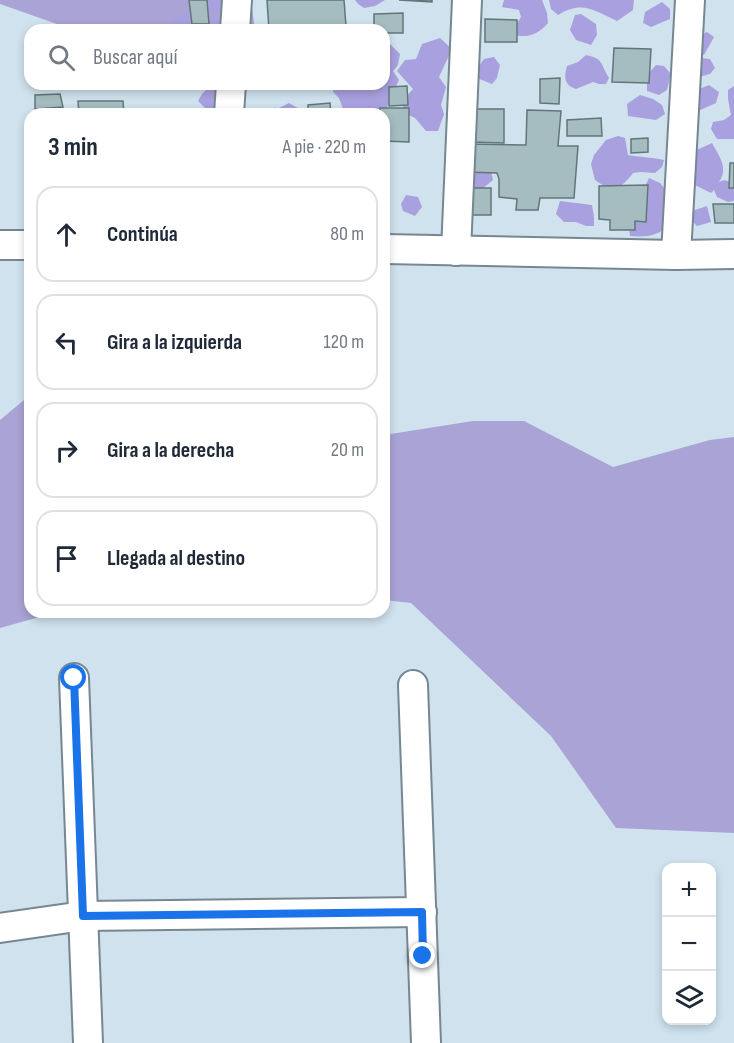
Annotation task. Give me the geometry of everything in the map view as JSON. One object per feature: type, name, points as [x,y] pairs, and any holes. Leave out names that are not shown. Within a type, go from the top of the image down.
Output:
[{"type":"street","points":[[235,24],[237,0]]},
{"type":"street","points":[[456,251],[467,0]]},
{"type":"street","points":[[676,255],[690,0]]},
{"type":"street","points":[[229,108],[231,90]]},
{"type":"street","points":[[0,245],[24,245]]},
{"type":"street","points":[[390,249],[676,255],[734,254]]},
{"type":"street","points":[[74,678],[88,1043]]},
{"type":"street","points":[[414,685],[426,1043]]},
{"type":"street","points":[[0,928],[83,916],[422,912]]},
{"type":"shaded area","points":[[0,0],[251,0],[254,24],[57,24],[0,4]]},
{"type":"shaded area","points":[[203,0],[227,0],[222,11],[212,12],[204,8]]},
{"type":"shaded area","points":[[355,0],[385,0],[375,6],[364,8]]},
{"type":"shaded area","points":[[504,0],[542,0],[548,23],[532,35],[513,35],[514,28],[521,17],[519,10],[502,7]]},
{"type":"shaded area","points":[[549,0],[634,0],[633,10],[617,21],[595,10],[581,7],[566,10],[558,15],[551,9]]},
{"type":"shaded area","points":[[662,2],[670,9],[670,19],[651,27],[643,23],[645,12]]},
{"type":"shaded area","points":[[184,12],[218,20],[227,17],[224,24],[169,24],[172,19]]},
{"type":"shaded area","points":[[581,14],[596,24],[597,35],[591,45],[576,40],[570,30],[575,15]]},
{"type":"shaded area","points":[[707,32],[714,37],[704,55],[694,52],[696,37]]},
{"type":"shaded area","points":[[440,38],[452,49],[439,77],[446,87],[441,105],[444,114],[438,131],[426,131],[415,118],[403,112],[404,99],[413,89],[397,71],[405,60],[416,59],[422,44]]},
{"type":"shaded area","points":[[390,44],[400,54],[398,65],[393,71],[399,80],[387,108],[343,108],[339,98],[334,90],[390,90]]},
{"type":"shaded area","points":[[586,55],[599,60],[609,78],[606,84],[593,82],[576,89],[566,80],[567,66],[578,62]]},
{"type":"shaded area","points":[[494,57],[500,65],[497,78],[492,84],[472,76],[484,59]]},
{"type":"shaded area","points":[[701,58],[710,59],[715,68],[710,74],[695,78]]},
{"type":"shaded area","points":[[656,65],[664,66],[671,74],[667,90],[659,95],[647,91],[647,75]]},
{"type":"shaded area","points":[[709,85],[719,92],[716,103],[698,111],[691,104],[697,90]]},
{"type":"shaded area","points":[[734,86],[734,139],[717,139],[711,129],[713,122],[724,120],[731,115],[728,90]]},
{"type":"shaded area","points":[[206,90],[225,90],[216,108],[205,108],[198,101]]},
{"type":"shaded area","points":[[640,95],[662,105],[665,114],[656,120],[628,116],[627,104]]},
{"type":"shaded area","points":[[289,103],[298,108],[279,108]]},
{"type":"shaded area","points":[[618,136],[625,138],[628,155],[664,160],[662,167],[655,173],[633,173],[616,188],[607,187],[595,180],[591,164],[594,155],[606,140]]},
{"type":"shaded area","points":[[712,143],[723,167],[719,182],[724,180],[734,183],[734,201],[728,202],[717,197],[714,190],[711,193],[689,182],[690,153]]},
{"type":"shaded area","points":[[469,170],[491,171],[493,180],[477,191],[471,186]]},
{"type":"shaded area","points":[[649,178],[660,183],[668,193],[667,227],[650,236],[630,236],[629,226],[640,218],[642,193]]},
{"type":"shaded area","points":[[406,195],[418,197],[422,207],[415,216],[403,211],[401,204]]},
{"type":"shaded area","points":[[560,201],[592,205],[594,226],[564,222],[556,214]]},
{"type":"shaded area","points":[[707,206],[711,222],[697,226],[690,219],[695,210]]},
{"type":"shaded area","points":[[24,400],[24,618],[36,618],[0,628],[0,420]]},
{"type":"shaded area","points":[[473,421],[524,421],[613,467],[710,440],[734,437],[734,833],[616,828],[551,736],[411,603],[390,601],[390,434]]},
{"type":"building","points":[[189,0],[207,0],[209,24],[192,24]]},
{"type":"building","points":[[267,0],[344,0],[346,24],[269,24]]},
{"type":"building","points":[[399,0],[432,0],[432,2]]},
{"type":"building","points":[[403,13],[403,33],[390,33],[390,24],[374,24],[374,14]]},
{"type":"building","points":[[485,19],[517,20],[517,42],[485,42]]},
{"type":"building","points":[[614,48],[651,49],[649,83],[612,82]]},
{"type":"building","points":[[560,78],[559,104],[540,103],[540,79]]},
{"type":"building","points":[[407,86],[408,105],[389,106],[390,87]]},
{"type":"building","points":[[60,94],[63,107],[35,108],[35,95]]},
{"type":"building","points":[[78,101],[123,101],[124,108],[79,108]]},
{"type":"building","points":[[330,103],[330,108],[308,108],[308,105]]},
{"type":"building","points":[[390,108],[409,108],[409,142],[390,141]]},
{"type":"building","points":[[470,109],[504,109],[504,143],[469,142]]},
{"type":"building","points":[[527,110],[561,111],[558,146],[578,146],[574,198],[540,198],[538,210],[516,210],[517,199],[499,197],[497,173],[465,172],[466,144],[526,145]]},
{"type":"building","points":[[601,118],[602,136],[567,136],[567,120]]},
{"type":"building","points":[[648,138],[648,152],[631,153],[631,139]]},
{"type":"building","points":[[730,163],[734,163],[734,188],[729,188]]},
{"type":"building","points":[[648,185],[646,222],[635,221],[635,230],[610,230],[610,220],[599,219],[599,186]]},
{"type":"building","points":[[468,188],[491,188],[491,215],[467,215]]},
{"type":"building","points":[[713,204],[734,204],[734,223],[715,223]]},
{"type":"route","points":[[74,678],[83,916],[422,912],[423,956]]}]
